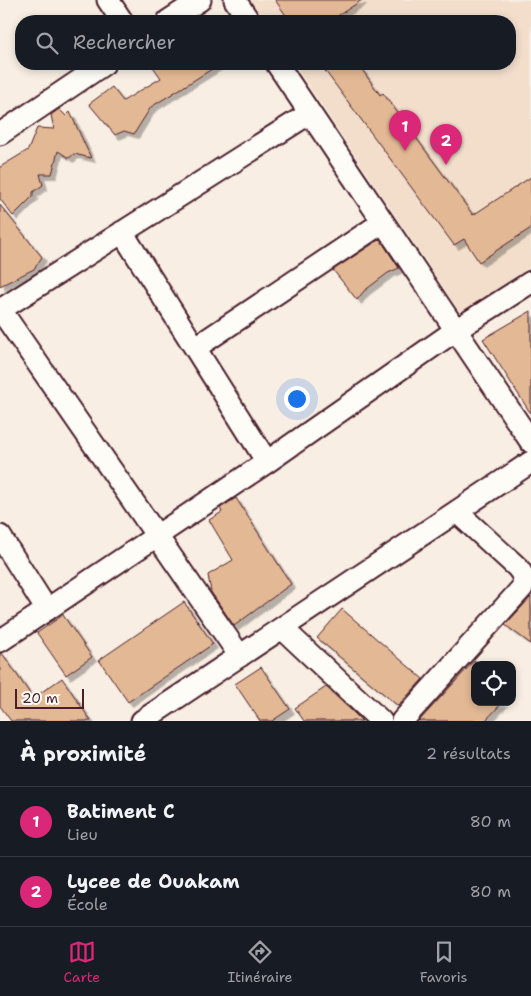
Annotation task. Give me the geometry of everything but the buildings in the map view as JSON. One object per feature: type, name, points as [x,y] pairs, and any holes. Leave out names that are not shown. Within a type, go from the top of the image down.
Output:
[{"type":"street","points":[[108,0],[118,15]]},
{"type":"street","points":[[177,15],[200,0]]},
{"type":"street","points":[[235,0],[245,15]]},
{"type":"street","points":[[0,134],[95,70]]},
{"type":"street","points":[[281,70],[531,442]]},
{"type":"street","points":[[240,656],[0,310],[310,113]]},
{"type":"street","points":[[195,348],[383,222]]},
{"type":"street","points":[[122,232],[267,462]]},
{"type":"street","points":[[0,641],[267,462],[456,330],[531,282]]},
{"type":"street","points":[[142,721],[531,462]]},
{"type":"street","points":[[402,721],[522,588],[524,582],[522,573],[517,567],[457,512]]},
{"type":"street","points":[[0,536],[47,610]]},
{"type":"street","points":[[282,628],[381,721]]},
{"type":"shaded area","points":[[251,0],[531,0],[531,266],[461,314],[298,70],[516,70],[516,15],[261,15]]},
{"type":"place","name":"Batiment C","points":[[405,151]]},
{"type":"place","name":"Lycee de Ouakam","points":[[446,165]]}]
